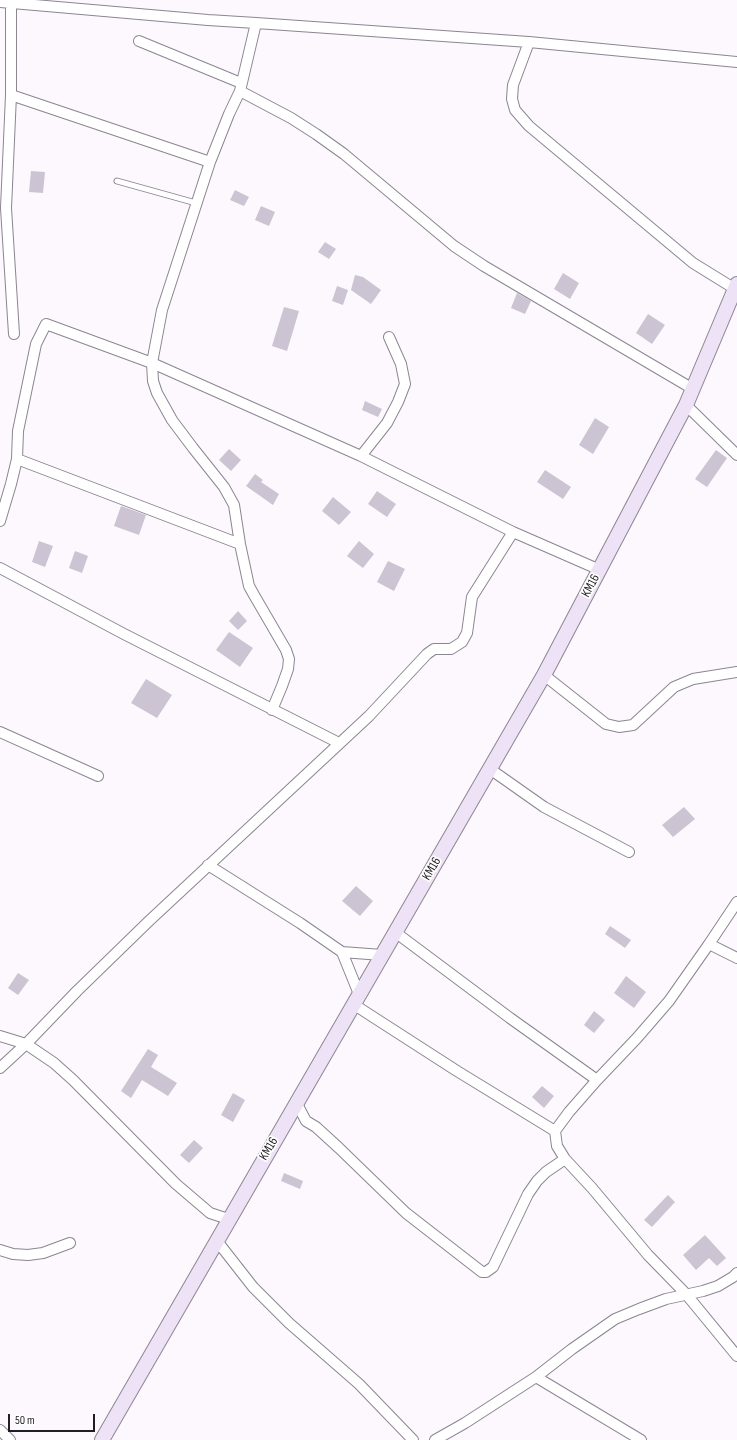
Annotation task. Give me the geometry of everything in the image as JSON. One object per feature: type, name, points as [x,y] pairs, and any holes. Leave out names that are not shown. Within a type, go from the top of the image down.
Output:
[{"type":"street","points":[[11,1],[11,95],[6,208],[14,334]]},
{"type":"street","points":[[0,2],[11,1],[208,20],[529,42],[737,62]]},
{"type":"street","points":[[256,23],[241,87],[210,162],[162,310],[152,363],[153,382],[157,393],[172,420],[230,495],[234,505],[240,544],[249,586],[286,650],[289,660],[288,669],[272,710]]},
{"type":"street","points":[[139,42],[241,87],[291,118],[344,154],[454,246],[484,266],[692,389]]},
{"type":"street","points":[[529,42],[513,85],[512,99],[515,110],[529,126],[693,263],[736,286]]},
{"type":"street","points":[[11,95],[210,162]]},
{"type":"street","name":"KM16","points":[[102,1440],[217,1241],[228,1219],[544,675],[686,404],[736,286]]},
{"type":"street","points":[[0,521],[17,459],[18,431],[36,344],[46,324],[152,363],[361,456],[514,532],[600,570]]},
{"type":"street","points":[[361,456],[387,423],[405,384],[401,364],[389,337]]},
{"type":"street","points":[[686,404],[737,455]]},
{"type":"street","points":[[17,459],[240,544]]},
{"type":"street","points":[[0,1068],[26,1044],[77,991],[208,866],[369,716],[427,654],[434,648],[451,648],[462,642],[467,633],[472,597],[514,532]]},
{"type":"street","points":[[0,568],[124,634],[339,743]]},
{"type":"street","points":[[544,675],[606,724],[619,727],[633,725],[674,687],[693,679],[737,672]]},
{"type":"street","points":[[0,732],[98,776]]},
{"type":"street","points":[[490,769],[544,807],[629,852]]},
{"type":"street","points":[[208,866],[300,923],[342,952],[382,955]]},
{"type":"street","points":[[737,902],[669,1001],[638,1038],[596,1080],[555,1131],[557,1146],[565,1159],[592,1188],[648,1255],[686,1294],[737,1356]]},
{"type":"street","points":[[395,932],[596,1080]]},
{"type":"street","points":[[709,944],[737,958]]},
{"type":"street","points":[[342,952],[356,999],[457,1071],[555,1131]]},
{"type":"street","points":[[0,1036],[26,1044],[54,1063],[73,1080],[176,1184],[210,1213],[228,1219]]},
{"type":"street","points":[[296,1102],[306,1121],[316,1127],[339,1148],[406,1213],[482,1272],[486,1272],[493,1267],[528,1194],[537,1181],[546,1172],[565,1159]]},
{"type":"street","points":[[217,1241],[253,1287],[289,1323],[359,1384],[413,1440]]},
{"type":"street","points":[[0,1250],[13,1254],[28,1255],[43,1253],[70,1243]]},
{"type":"street","points":[[435,1440],[536,1377],[572,1349],[615,1320],[638,1309],[666,1299],[718,1286],[737,1273]]},
{"type":"street","points":[[536,1377],[641,1440]]},
{"type":"street","points":[[0,1430],[10,1440]]},
{"type":"lane","points":[[116,181],[196,203]]},
{"type":"building","points":[[31,171],[45,172],[43,193],[29,192]]},
{"type":"building","points":[[235,190],[249,197],[244,206],[230,200]]},
{"type":"building","points":[[261,206],[275,212],[269,226],[255,220]]},
{"type":"building","points":[[325,242],[336,249],[329,259],[318,252]]},
{"type":"building","points":[[563,273],[579,283],[570,299],[554,289]]},
{"type":"building","points":[[355,275],[363,277],[381,290],[371,304],[351,290]]},
{"type":"building","points":[[337,286],[348,290],[343,305],[332,301]]},
{"type":"building","points":[[517,293],[531,301],[525,314],[511,308]]},
{"type":"building","points":[[284,307],[299,311],[287,351],[272,346]]},
{"type":"building","points":[[648,314],[665,325],[652,344],[636,333]]},
{"type":"building","points":[[365,401],[382,409],[378,417],[362,410]]},
{"type":"building","points":[[595,418],[609,427],[593,454],[579,445]]},
{"type":"building","points":[[229,449],[241,460],[231,471],[219,460]]},
{"type":"building","points":[[716,450],[727,458],[707,487],[695,479]]},
{"type":"building","points":[[545,470],[571,487],[563,499],[537,482]]},
{"type":"building","points":[[255,474],[263,480],[261,482],[279,494],[273,505],[246,486]]},
{"type":"building","points":[[377,491],[396,504],[387,517],[368,504]]},
{"type":"building","points":[[333,497],[351,512],[339,525],[322,511]]},
{"type":"building","points":[[121,506],[146,515],[139,535],[114,526]]},
{"type":"building","points":[[39,541],[53,546],[45,567],[32,562]]},
{"type":"building","points":[[359,541],[374,554],[363,568],[347,556]]},
{"type":"building","points":[[75,551],[88,556],[82,573],[69,568]]},
{"type":"building","points":[[388,561],[405,569],[394,591],[377,582]]},
{"type":"building","points":[[238,611],[247,621],[238,630],[229,621]]},
{"type":"building","points":[[229,632],[253,648],[240,667],[216,650]]},
{"type":"building","points":[[146,679],[172,695],[157,718],[131,703]]},
{"type":"building","points":[[684,807],[695,819],[673,837],[662,825]]},
{"type":"building","points":[[356,886],[373,901],[360,916],[342,901]]},
{"type":"building","points":[[610,926],[631,940],[625,948],[605,934]]},
{"type":"building","points":[[18,973],[29,980],[18,995],[8,988]]},
{"type":"building","points":[[626,976],[646,992],[634,1008],[614,993]]},
{"type":"building","points":[[594,1011],[605,1020],[594,1033],[584,1025]]},
{"type":"building","points":[[148,1049],[158,1055],[151,1067],[177,1083],[168,1096],[142,1080],[131,1098],[121,1091]]},
{"type":"building","points":[[542,1086],[554,1096],[544,1108],[532,1097]]},
{"type":"building","points":[[233,1093],[245,1100],[233,1122],[221,1115]]},
{"type":"building","points":[[194,1140],[203,1148],[189,1163],[180,1155]]},
{"type":"building","points":[[284,1173],[303,1181],[300,1189],[281,1181]]},
{"type":"building","points":[[668,1195],[675,1202],[652,1227],[644,1220]]},
{"type":"building","points":[[705,1235],[726,1258],[717,1266],[709,1258],[696,1270],[683,1255]]}]
